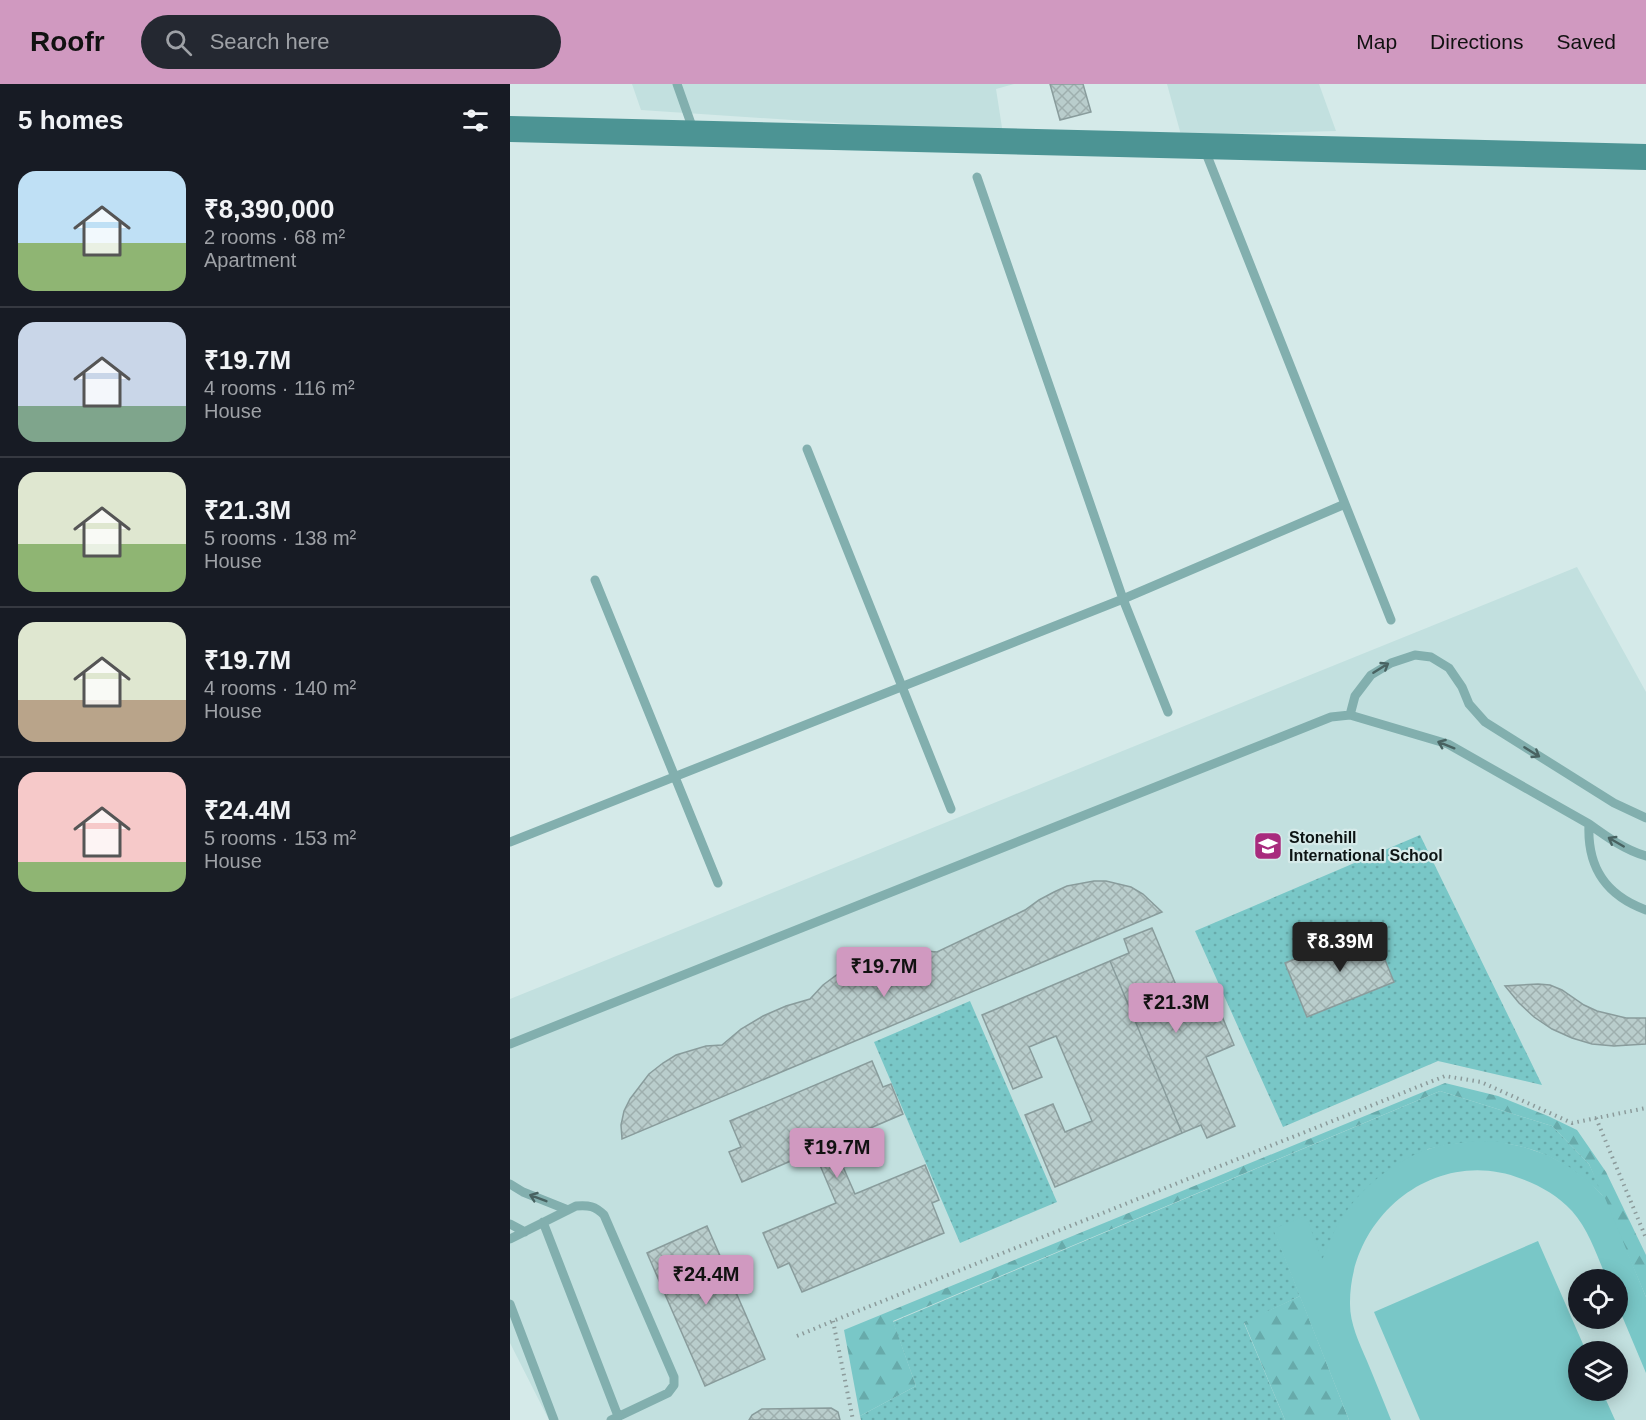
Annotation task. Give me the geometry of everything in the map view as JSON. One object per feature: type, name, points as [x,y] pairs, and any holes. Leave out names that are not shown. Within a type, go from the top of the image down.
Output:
[{"type":"street","points":[[510,129],[1646,157]]},
{"type":"lane","points":[[677,84],[695,134]]},
{"type":"lane","points":[[1203,146],[1391,620]]},
{"type":"lane","points":[[976,177],[1123,599],[1168,712]]},
{"type":"lane","points":[[807,449],[951,809]]},
{"type":"lane","points":[[510,842],[1123,599],[1345,504]]},
{"type":"lane","points":[[595,580],[718,883]]},
{"type":"lane","points":[[1350,715],[1355,696],[1371,675],[1391,663],[1415,654],[1431,657],[1449,668],[1462,687],[1469,704],[1485,722],[1614,803],[1646,818]]},
{"type":"lane","points":[[510,1044],[1331,717],[1350,715],[1448,744],[1590,824],[1621,846],[1646,855]]},
{"type":"lane","points":[[1590,824],[1588,840],[1591,856],[1606,885],[1618,896],[1646,910]]},
{"type":"lane","points":[[510,1184],[523,1192],[568,1210]]},
{"type":"lane","points":[[510,1239],[543,1222],[576,1206],[588,1205],[597,1208],[604,1215],[674,1377],[674,1385],[668,1393],[614,1418],[543,1222]]},
{"type":"lane","points":[[510,1224],[525,1232]]},
{"type":"lane","points":[[510,1304],[554,1420]]},
{"type":"path","points":[[797,1336],[1445,1076],[1481,1083],[1572,1123],[1646,1108]]},
{"type":"path","points":[[1596,1118],[1646,1238]]},
{"type":"path","points":[[833,1321],[853,1420]]},
{"type":"shaded area","points":[[632,84],[1014,84],[996,89],[1003,134],[641,110]]},
{"type":"shaded area","points":[[1167,84],[1319,84],[1336,131],[1181,135]]},
{"type":"shaded area","name":"Stonehill International School","points":[[1577,567],[1646,692],[1646,1420],[549,1420],[510,1343],[510,999]]},
{"type":"green space","points":[[1420,835],[1542,1085],[1438,1061],[1283,1127],[1195,931]]},
{"type":"green space","points":[[970,1001],[1057,1202],[960,1243],[874,1042]]},
{"type":"green space","points":[[1445,1083],[1498,1096],[1577,1130],[1606,1172],[1646,1255],[1646,1297],[1589,1164],[1552,1126],[1440,1091],[893,1321],[916,1386],[860,1416],[844,1330]]},
{"type":"green space","points":[[1440,1091],[1552,1126],[1589,1164],[1605,1198],[1566,1166],[1524,1147],[1479,1142],[1454,1144],[1428,1149],[1322,1261],[1274,1230],[1300,1296],[1244,1323],[1285,1420],[861,1420],[860,1416],[916,1386],[893,1322]]},
{"type":"green space","points":[[1476,1141],[1500,1142],[1524,1147],[1568,1166],[1605,1198],[1646,1297],[1646,1373],[1628,1329],[1628,1269],[1603,1269],[1578,1218],[1549,1192],[1522,1179],[1490,1171],[1459,1172],[1430,1180],[1404,1195],[1382,1216],[1365,1242],[1354,1272],[1350,1311],[1358,1340],[1391,1420],[1349,1420],[1273,1229],[1306,1216],[1322,1260],[1345,1213],[1364,1190],[1399,1163],[1426,1150]]},
{"type":"green space","points":[[1538,1241],[1568,1310],[1568,1329],[1576,1329],[1582,1341],[1568,1341],[1568,1401],[1606,1401],[1615,1420],[1420,1420],[1374,1312]]},
{"type":"green space","points":[[1300,1296],[1349,1420],[1285,1420],[1244,1322]]},
{"type":"building","points":[[1050,84],[1083,84],[1091,112],[1060,120]]},
{"type":"building","points":[[1106,881],[1131,887],[1143,894],[1162,912],[622,1139],[621,1125],[630,1099],[649,1074],[676,1055],[706,1046],[722,1045],[741,1029],[763,1016],[810,999],[838,974],[874,956],[915,950],[937,952],[1025,910],[1067,886]]},
{"type":"building","points":[[1152,928],[1181,997],[1209,985],[1234,1045],[1206,1057],[1235,1126],[1207,1138],[1201,1125],[1182,1133],[1110,961],[1129,953],[1124,939]]},
{"type":"building","points":[[1372,928],[1394,982],[1307,1017],[1285,963]]},
{"type":"building","points":[[1110,961],[1182,1133],[1055,1187],[1025,1115],[1053,1104],[1065,1132],[1092,1121],[1056,1036],[1029,1047],[1042,1077],[1013,1089],[982,1015]]},
{"type":"building","points":[[1550,985],[1562,990],[1597,1011],[1626,1018],[1646,1018],[1646,1044],[1614,1046],[1592,1044],[1572,1038],[1534,1017],[1505,986]]},
{"type":"building","points":[[872,1061],[883,1087],[891,1084],[903,1114],[833,1144],[855,1194],[925,1165],[939,1200],[932,1203],[944,1233],[802,1292],[789,1263],[778,1268],[763,1233],[836,1203],[814,1151],[742,1182],[729,1152],[741,1147],[730,1121]]},
{"type":"building","points":[[707,1226],[765,1359],[705,1386],[647,1253]]},
{"type":"building","points":[[831,1408],[838,1412],[840,1420],[749,1420],[752,1415],[762,1409]]},
{"type":"place","name":"Stonehill International School","points":[[1268,846]]}]
